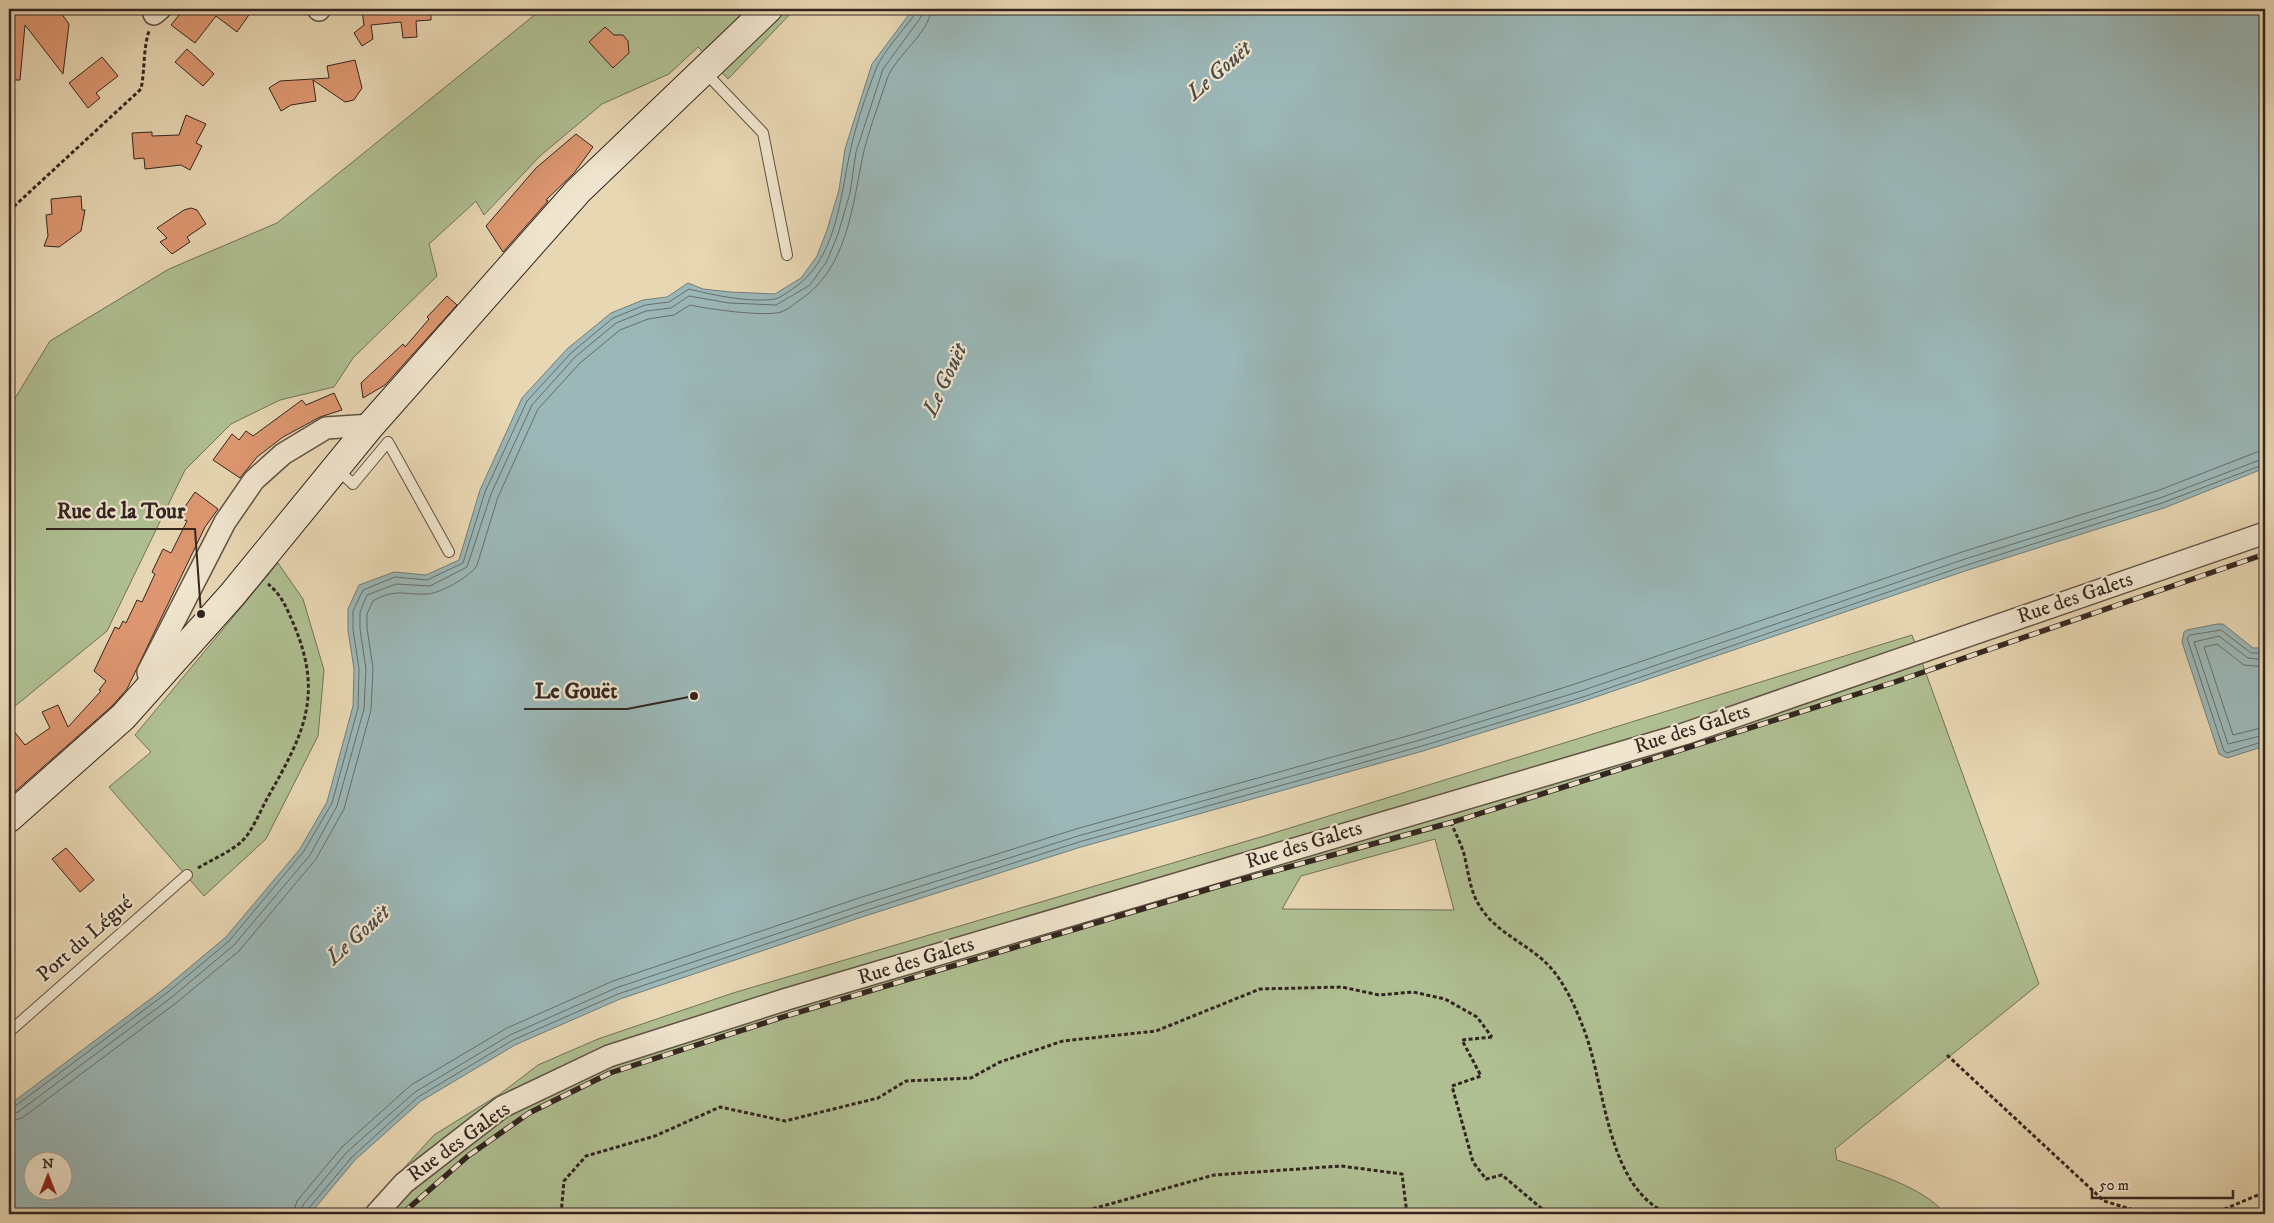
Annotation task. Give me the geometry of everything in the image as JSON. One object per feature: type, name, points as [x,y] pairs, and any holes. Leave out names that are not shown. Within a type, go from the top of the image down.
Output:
[{"type":"street","points":[[9,818],[123,717],[252,571],[372,425],[578,191],[768,9]]},
{"type":"street","points":[[151,686],[148,672],[225,522],[254,480],[283,454],[326,428],[372,425]]},
{"type":"street","name":"Rue des Galets","points":[[376,1214],[404,1183],[502,1107],[609,1056],[787,999],[1684,734],[2265,533]]},
{"type":"lane","points":[[704,70],[763,133],[787,255]]},
{"type":"lane","points":[[336,468],[353,484],[388,442],[449,552]]},
{"type":"lane","name":"Port du Légué","points":[[9,1032],[187,875]]},
{"type":"path","points":[[9,211],[141,89],[145,70],[146,40],[157,11]]},
{"type":"path","points":[[187,875],[242,842],[287,762],[305,721],[310,689],[301,641],[284,602],[277,591],[252,571]]},
{"type":"path","points":[[1443,804],[1463,851],[1478,904],[1502,932],[1526,947],[1550,967],[1567,991],[1584,1028],[1611,1132],[1627,1174],[1639,1192],[1655,1208],[1668,1214]]},
{"type":"path","points":[[561,1214],[564,1181],[586,1156],[655,1136],[720,1107],[785,1121],[878,1098],[906,1081],[972,1078],[1000,1062],[1063,1041],[1156,1031],[1260,990],[1342,987],[1379,995],[1412,992],[1445,999],[1477,1017],[1492,1037],[1462,1040],[1481,1076],[1452,1086],[1473,1162],[1486,1179],[1502,1175],[1541,1208],[1542,1214]]},
{"type":"path","points":[[1947,1055],[2104,1201],[2146,1214]]},
{"type":"path","points":[[1074,1214],[1214,1175],[1341,1166],[1402,1174],[1407,1214]]},
{"type":"path","points":[[2166,1214],[2222,1210],[2265,1192]]},
{"type":"green space","points":[[542,9],[795,9],[728,79],[698,47],[669,74],[602,104],[540,156],[484,215],[476,201],[429,244],[437,276],[353,358],[334,387],[280,400],[231,424],[185,470],[107,631],[9,711],[9,408],[50,341],[169,269],[277,223]]},
{"type":"green space","points":[[278,563],[303,599],[324,670],[318,736],[266,839],[204,896],[109,787],[151,752],[135,735]]},
{"type":"green space","points":[[1912,635],[2039,984],[1835,1149],[1837,1160],[1910,1188],[1936,1204],[1945,1214],[362,1214],[434,1135],[500,1094],[538,1065],[598,1039],[733,993],[1264,836]],"holes":[[[1435,839],[1454,910],[1282,909],[1301,876]]]},
{"type":"water","points":[[913,9],[2265,9],[2265,468],[2164,508],[1968,570],[1581,702],[1423,751],[1081,847],[868,915],[620,999],[515,1045],[421,1101],[355,1160],[310,1214],[9,1214],[9,1105],[165,988],[226,937],[300,849],[327,802],[353,706],[354,669],[348,630],[348,609],[359,585],[394,572],[426,575],[459,560],[480,490],[522,398],[567,349],[611,313],[643,300],[667,297],[688,283],[703,289],[775,294],[801,278],[817,256],[827,230],[839,190],[845,149],[872,64]]},
{"type":"water","points":[[2223,624],[2253,648],[2265,648],[2265,746],[2227,758],[2219,754],[2182,642],[2184,632],[2187,630]]},
{"type":"building","points":[[9,9],[58,9],[69,24],[63,74],[25,25],[20,80],[9,80]]},
{"type":"building","points":[[184,9],[253,9],[237,32],[216,16],[195,43],[171,25]]},
{"type":"building","points":[[431,9],[431,20],[416,21],[417,37],[403,38],[401,22],[371,25],[373,39],[362,46],[354,33],[364,25],[362,10]]},
{"type":"building","points":[[605,27],[614,35],[623,35],[628,41],[629,53],[613,68],[589,42]]},
{"type":"building","points":[[187,49],[214,74],[203,86],[175,62]]},
{"type":"building","points":[[102,57],[118,76],[96,93],[100,98],[88,108],[69,83]]},
{"type":"building","points":[[355,60],[362,88],[354,100],[345,102],[313,80],[316,101],[291,105],[281,111],[269,88],[280,81],[329,78],[327,66]]},
{"type":"building","points":[[186,115],[206,124],[196,143],[202,146],[190,170],[181,165],[145,169],[144,158],[134,159],[132,133],[152,132],[152,136],[179,135]]},
{"type":"building","points":[[576,134],[593,147],[574,173],[546,200],[548,201],[503,252],[486,226],[536,168]]},
{"type":"building","points":[[81,196],[82,210],[85,210],[81,231],[59,247],[44,246],[48,236],[46,215],[52,214],[51,199]]},
{"type":"building","points":[[191,208],[197,210],[206,224],[187,237],[190,242],[172,254],[160,242],[167,238],[157,228],[184,210]]},
{"type":"building","points":[[447,296],[457,305],[385,385],[363,398],[361,383],[403,344],[405,347],[429,319],[427,317]]},
{"type":"building","points":[[334,393],[342,410],[320,417],[283,437],[257,457],[240,478],[213,460],[232,434],[239,440],[246,431],[253,436],[302,400],[306,405]]},
{"type":"building","points":[[195,492],[218,509],[205,527],[127,689],[112,706],[9,797],[9,725],[25,745],[50,728],[42,712],[58,705],[68,727],[101,691],[99,690],[106,681],[94,671],[115,627],[119,629],[123,621],[126,623],[137,600],[142,602],[155,574],[152,572],[163,549],[171,553],[187,521],[178,517]]},
{"type":"building","points":[[66,848],[94,880],[80,892],[52,859]]},
{"type":"railway","points":[[402,1214],[468,1156],[529,1113],[610,1073],[786,1016],[1219,886],[1453,822],[1892,683],[2265,554]]},
{"type":"place","name":"Rue de la Tour","points":[[201,614]]},
{"type":"place","name":"Le Gouët","points":[[694,696]]}]
